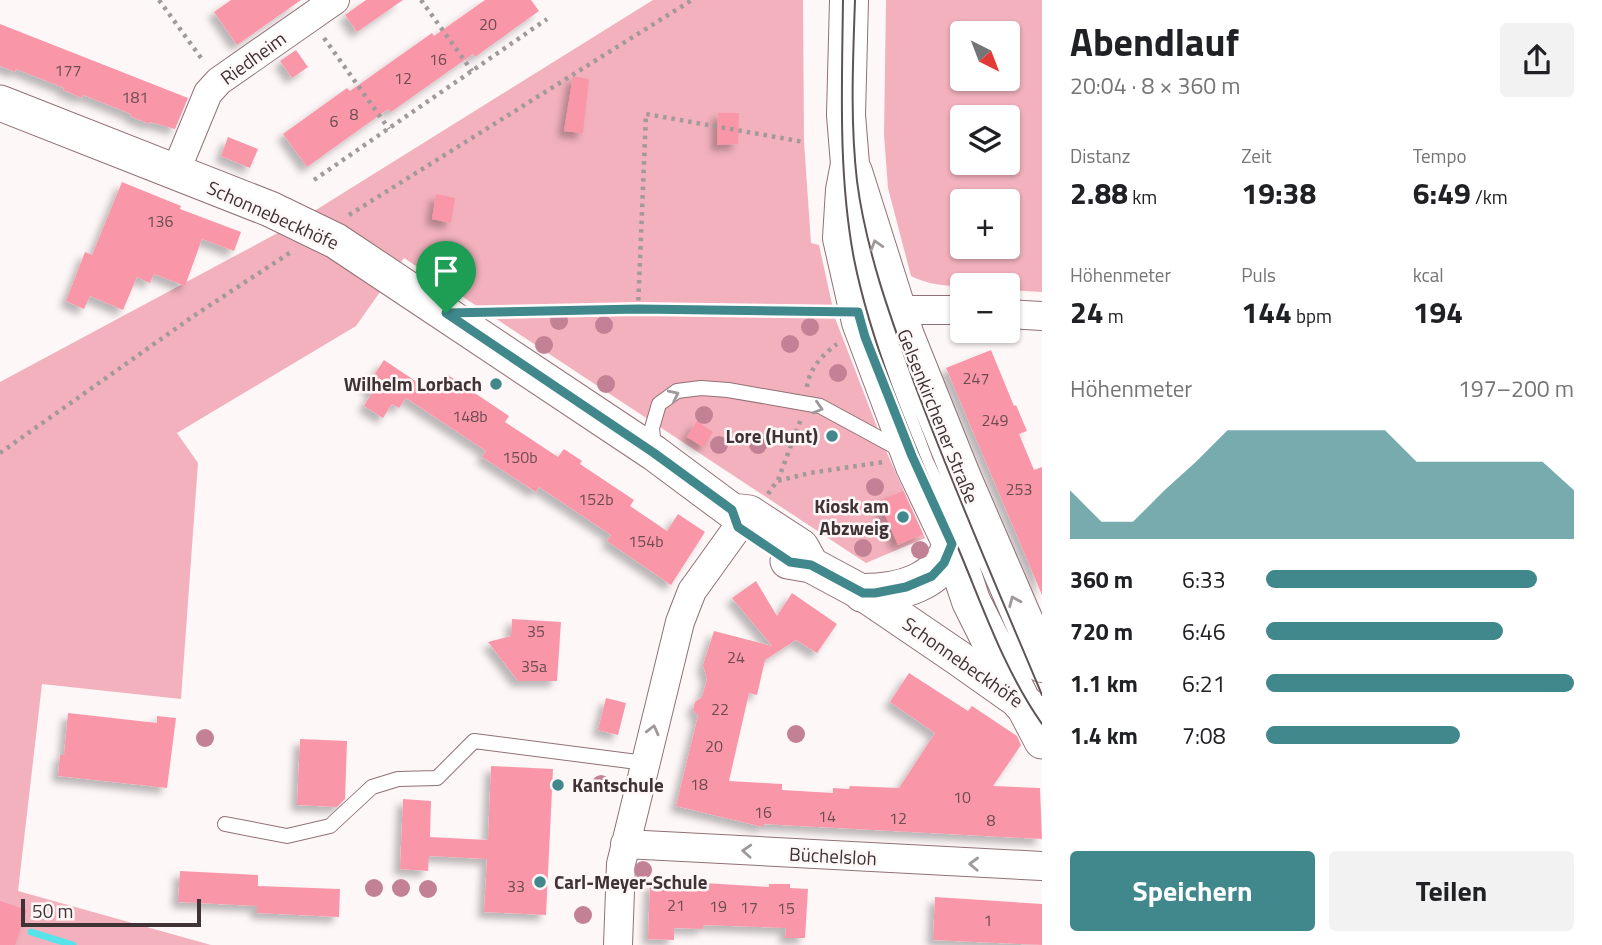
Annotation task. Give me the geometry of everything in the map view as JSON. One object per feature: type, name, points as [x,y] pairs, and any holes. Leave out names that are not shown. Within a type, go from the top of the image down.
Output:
[{"type":"main road","name":"Gelsenkirchener Straße","points":[[849,0],[846,115],[850,164],[896,310],[962,478],[1042,663]]},
{"type":"main road","name":"Gelsenkirchener Straße","points":[[850,164],[845,190],[842,237],[865,337],[916,467],[952,544],[971,601],[1032,711]]},
{"type":"main road","points":[[863,593],[895,590],[932,576],[944,563],[952,544]]},
{"type":"street","name":"Riedheim","points":[[175,173],[208,93],[219,81],[335,0]]},
{"type":"street","name":"Schonnebeckhöfe","points":[[0,103],[270,209],[321,233],[367,260],[744,513],[749,513],[801,547],[811,565],[863,593],[1032,711]]},
{"type":"street","points":[[858,312],[950,310]]},
{"type":"street","points":[[1020,315],[1042,316]]},
{"type":"street","points":[[618,945],[621,864],[685,605],[744,513]]},
{"type":"street","name":"Gelsenkirchener Straße","points":[[1032,711],[1042,741]]},
{"type":"street","name":"Büchelsloh","points":[[625,844],[1042,866]]},
{"type":"lane","points":[[654,453],[652,428],[659,404],[677,391],[701,388],[820,406],[916,467]]},
{"type":"lane","points":[[225,824],[287,836],[330,825],[372,787],[398,779],[438,778],[474,741],[645,763]]},
{"type":"path","points":[[159,0],[219,81]]},
{"type":"path","points":[[421,0],[472,71]]},
{"type":"path","points":[[0,453],[195,315],[692,0]]},
{"type":"path","points":[[309,18],[389,128]]},
{"type":"path","points":[[314,180],[547,19]]},
{"type":"path","points":[[638,309],[646,114],[804,142]]},
{"type":"path","points":[[493,313],[638,309],[858,312]]},
{"type":"path","points":[[744,513],[777,481],[810,473],[897,461],[908,484],[916,467]]},
{"type":"shaded area","points":[[653,0],[803,0],[804,142],[811,243],[819,245],[835,318],[887,453],[925,538],[866,563],[404,258],[356,326],[177,433],[198,463],[181,699],[42,684],[18,891],[211,945],[0,945],[0,382],[287,228]]},
{"type":"shaded area","points":[[886,0],[1042,0],[1042,292],[1020,291],[1020,273],[950,273],[950,285],[934,284],[911,276],[888,188],[884,135]]},
{"type":"building","points":[[231,0],[301,0],[237,45],[214,12]]},
{"type":"building","points":[[366,0],[403,0],[357,32],[345,15]]},
{"type":"building","points":[[485,0],[531,0],[539,11],[391,112],[388,109],[307,167],[283,134],[347,88],[350,91],[432,33],[434,36]]},
{"type":"building","points":[[0,24],[188,98],[175,129],[150,122],[149,124],[83,95],[82,98],[16,69],[15,72],[0,66]]},
{"type":"building","points":[[296,50],[308,67],[292,78],[280,61]]},
{"type":"building","points":[[573,76],[589,79],[583,133],[564,131]]},
{"type":"building","points":[[718,113],[739,113],[738,144],[717,145]]},
{"type":"building","points":[[228,137],[258,149],[250,168],[221,156]]},
{"type":"building","points":[[122,182],[181,206],[180,209],[241,232],[234,251],[202,239],[185,286],[154,274],[150,283],[137,277],[123,310],[90,296],[84,309],[66,301],[85,252],[92,255]]},
{"type":"building","points":[[436,194],[455,198],[451,223],[432,219]]},
{"type":"building","points":[[991,350],[1027,431],[1019,434],[1034,470],[1042,467],[1042,595],[946,368]]},
{"type":"building","points":[[384,360],[435,394],[448,375],[509,416],[505,422],[558,457],[564,449],[582,461],[580,464],[634,500],[630,506],[667,531],[678,514],[705,532],[671,585],[607,541],[611,535],[539,487],[536,492],[482,457],[486,451],[406,398],[399,408],[392,404],[383,418],[364,406],[373,391],[366,387]]},
{"type":"building","points":[[697,421],[713,432],[703,447],[687,437]]},
{"type":"building","name":"Kiosk am Abzweig","points":[[903,491],[923,534],[898,545],[879,501]]},
{"type":"building","points":[[756,581],[777,616],[792,593],[837,624],[817,653],[796,640],[765,660],[757,695],[749,693],[729,781],[782,784],[782,790],[833,793],[833,788],[849,789],[850,786],[899,788],[935,733],[890,702],[909,673],[968,711],[972,706],[1017,736],[1021,745],[993,786],[1040,788],[1042,839],[763,824],[763,827],[676,806],[698,716],[693,710],[695,702],[702,697],[707,679],[703,665],[714,631],[772,646],[732,598]]},
{"type":"building","points":[[512,619],[561,622],[557,681],[518,681],[488,642],[511,636]]},
{"type":"building","points":[[606,698],[626,703],[618,735],[598,730]]},
{"type":"building","points":[[68,713],[157,723],[157,716],[176,718],[167,788],[58,776],[60,755],[64,755]]},
{"type":"building","points":[[300,739],[347,741],[345,799],[337,807],[297,805]]},
{"type":"building","points":[[491,766],[553,769],[546,915],[484,912],[487,859],[429,856],[428,871],[400,869],[403,799],[431,801],[430,837],[488,840]]},
{"type":"building","points":[[180,871],[258,875],[258,886],[340,889],[339,917],[257,913],[257,906],[178,902]]},
{"type":"building","points":[[672,881],[769,887],[769,884],[790,884],[790,888],[808,889],[805,938],[785,938],[786,928],[703,925],[703,929],[674,928],[674,940],[648,939],[650,883],[672,884]]},
{"type":"building","points":[[935,897],[1042,904],[1042,945],[933,940]]},
{"type":"building","points":[[0,901],[27,910],[15,945],[0,945]]},
{"type":"waterway","points":[[31,932],[73,945]]},
{"type":"tram line","points":[[843,0],[845,195],[862,295],[898,403],[984,612],[1016,681],[1042,724]]},
{"type":"tram line","points":[[855,0],[853,135],[866,233],[897,335],[930,424],[1042,695]]},
{"type":"place","name":"Wilhelm Lorbach","points":[[496,384]]},
{"type":"place","name":"Lore (Hunt)","points":[[832,436]]},
{"type":"place","name":"Kiosk am Abzweig","points":[[903,517]]},
{"type":"place","name":"Kantschule","points":[[558,785]]},
{"type":"place","name":"Carl-Meyer-Schule","points":[[540,882]]},
{"type":"route","points":[[638,309],[858,312],[865,337],[912,456],[952,544],[947,558],[940,569],[920,582],[875,593],[863,593],[811,565],[790,562],[738,527],[732,510],[654,453],[446,313],[638,309]]}]
